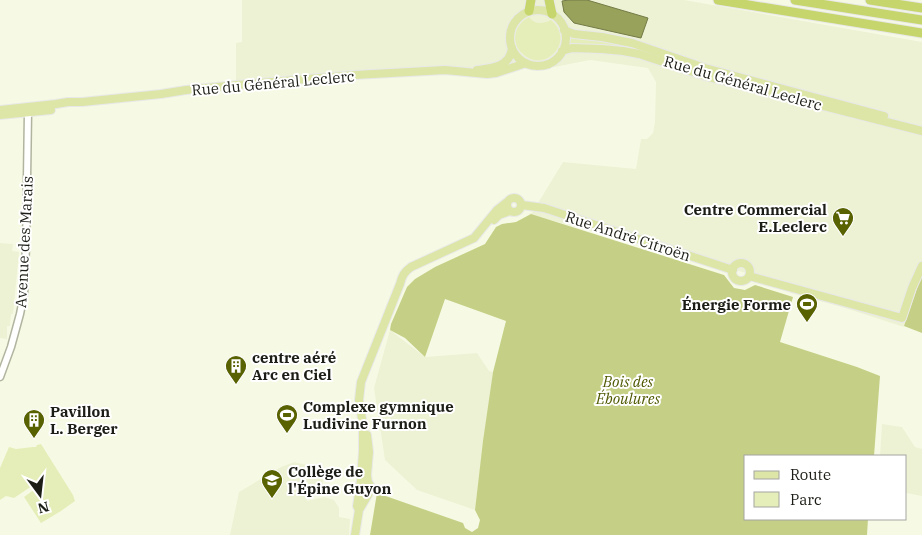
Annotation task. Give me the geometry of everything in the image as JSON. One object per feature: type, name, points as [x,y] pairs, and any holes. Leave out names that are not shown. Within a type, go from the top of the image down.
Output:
[{"type":"highway","points":[[529,11],[531,0]]},
{"type":"highway","points":[[549,0],[552,14]]},
{"type":"highway","points":[[718,0],[922,34]]},
{"type":"highway","points":[[795,0],[922,20]]},
{"type":"highway","points":[[870,0],[922,8]]},
{"type":"main road","points":[[539,10],[552,14],[559,20],[564,30],[565,43],[562,50],[556,59],[546,64],[526,63],[517,57],[512,48],[510,38],[514,24],[520,16],[529,11],[539,10]]},
{"type":"main road","name":"Rue du Général Leclerc","points":[[564,30],[574,34],[632,43],[704,68],[922,126]]},
{"type":"main road","name":"Rue du Général Leclerc","points":[[465,72],[501,65],[510,57],[512,48]]},
{"type":"main road","name":"Rue du Général Leclerc","points":[[562,50],[567,48],[614,50],[646,55],[705,76],[922,131]]},
{"type":"main road","name":"Rue du Général Leclerc","points":[[0,115],[42,110],[82,102],[186,90],[354,75],[445,70],[487,74],[526,63]]},
{"type":"main road","name":"Rue du Général Leclerc","points":[[0,110],[65,102],[82,102]]},
{"type":"main road","points":[[368,495],[362,496],[364,451],[359,400],[361,382],[402,276],[411,267],[482,234],[503,213],[518,212],[522,205],[520,200],[516,198],[510,199],[497,210],[482,234]]},
{"type":"main road","points":[[508,202],[510,212]]},
{"type":"main road","name":"Rue André Citroën","points":[[522,205],[544,208],[733,270]]},
{"type":"main road","points":[[744,264],[749,270],[749,276],[740,281],[734,277],[733,270],[736,265],[744,264]]},
{"type":"main road","points":[[749,276],[902,318],[922,266]]},
{"type":"main road","points":[[359,510],[371,487],[363,486]]},
{"type":"main road","points":[[356,535],[359,510],[357,506],[363,486]]},
{"type":"street","name":"Rue du Général Leclerc","points":[[42,110],[56,104]]},
{"type":"street","points":[[20,108],[28,112]]},
{"type":"street","name":"Avenue des Marais","points":[[0,377],[11,347],[24,294],[28,112]]},
{"type":"shaded area","points":[[242,0],[684,0],[922,42],[922,274],[904,327],[791,293],[772,280],[528,214],[532,213],[563,162],[636,169],[641,139],[647,139],[653,133],[655,122],[656,82],[648,68],[590,60],[544,69],[525,68],[236,84],[236,43],[242,42]]},
{"type":"shaded area","points":[[587,0],[648,18],[641,38],[574,23],[564,12],[562,1]]},
{"type":"shaded area","points":[[0,243],[13,244],[12,251],[19,252],[13,314],[11,314],[10,326],[7,326],[7,339],[0,338]]},
{"type":"shaded area","points":[[390,330],[425,357],[477,353],[489,371],[493,372],[475,510],[417,490],[385,460],[374,388]]},
{"type":"shaded area","points":[[882,424],[902,427],[915,447],[922,449],[922,496],[907,493],[907,455],[880,455]]},
{"type":"shaded area","name":"Collège de l'Épine Guyon","points":[[294,462],[325,469],[322,489],[306,493],[307,501],[325,497],[334,500],[339,508],[339,517],[350,519],[349,535],[230,535],[239,492],[281,467]]},
{"type":"green space","points":[[529,17],[539,23],[551,20],[558,29],[559,46],[547,58],[539,60],[530,59],[517,47],[515,35],[517,29]]},
{"type":"green space","points":[[569,35],[633,46],[569,46]]},
{"type":"green space","name":"Bois des Éboulures","points":[[531,214],[724,275],[734,288],[745,290],[755,285],[793,297],[780,342],[880,376],[874,455],[744,455],[744,520],[868,520],[867,535],[370,535],[377,493],[463,523],[465,528],[472,532],[478,528],[480,520],[475,510],[483,441],[493,372],[506,321],[445,299],[425,357],[405,338],[390,330],[407,287],[415,279],[435,267],[485,244],[496,227],[516,222]]},
{"type":"green space","points":[[922,274],[922,333],[904,326]]},
{"type":"green space","points":[[41,444],[75,501],[41,523],[24,497],[46,481],[38,482],[14,498],[6,496],[0,500],[0,468],[9,447],[16,449],[36,447]]},
{"type":"place","name":"Centre Commercial E.Leclerc","points":[[843,237]]},
{"type":"place","name":"Énergie Forme","points":[[807,323]]},
{"type":"place","name":"centre aéré Arc en Ciel","points":[[236,385]]},
{"type":"place","name":"Complexe gymnique Ludivine Furnon","points":[[287,434]]},
{"type":"place","name":"Pavillon L. Berger","points":[[34,439]]},
{"type":"place","name":"Collège de l'Épine Guyon","points":[[272,499]]}]
